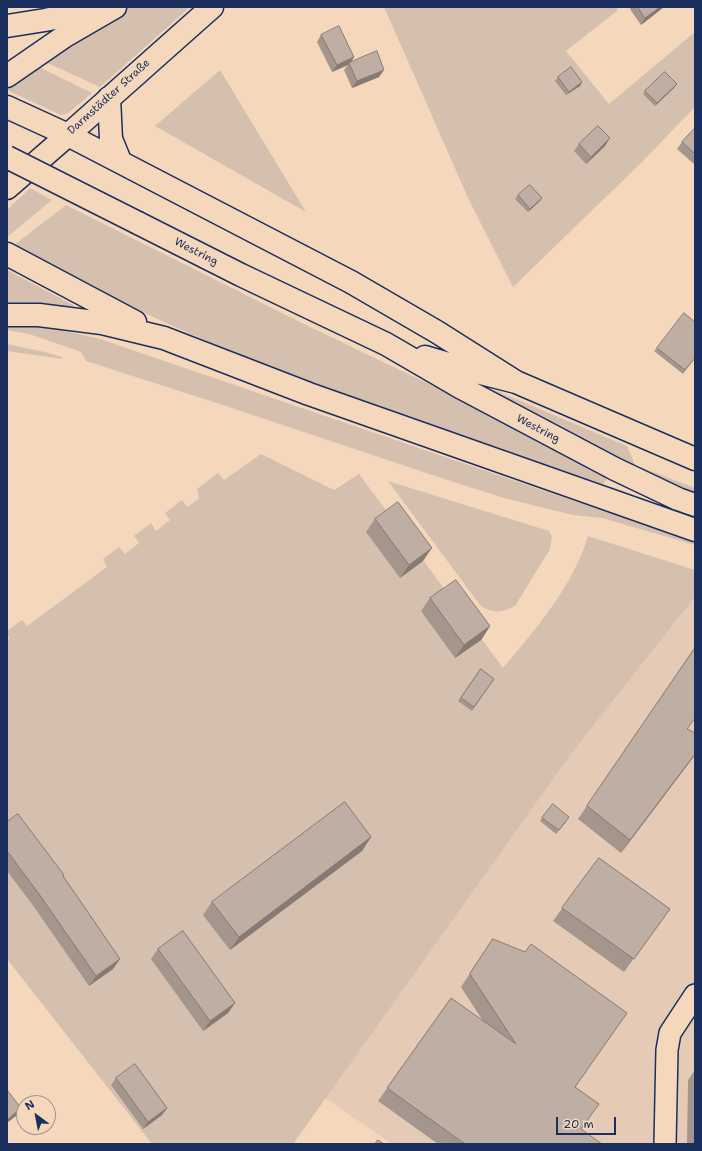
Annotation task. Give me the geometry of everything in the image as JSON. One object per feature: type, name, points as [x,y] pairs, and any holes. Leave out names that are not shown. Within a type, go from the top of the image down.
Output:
[{"type":"main road","points":[[7,26],[45,20],[106,7]]},
{"type":"main road","points":[[7,76],[66,36],[114,7]]},
{"type":"main road","name":"Darmstädter Straße","points":[[7,188],[212,7]]},
{"type":"main road","points":[[109,98],[111,139],[120,161]]},
{"type":"main road","points":[[7,107],[120,161],[351,282],[438,332],[516,382]]},
{"type":"main road","name":"Westring","points":[[7,157],[241,275],[386,344],[460,387],[615,469],[686,502]]},
{"type":"main road","points":[[7,163],[7,170]]},
{"type":"main road","points":[[7,254],[164,338],[309,394],[695,530]]},
{"type":"main road","points":[[7,315],[39,315],[102,323],[164,338]]},
{"type":"main road","name":"Westring","points":[[386,344],[465,370],[516,382],[695,459]]},
{"type":"street","points":[[665,1144],[667,1050],[670,1032],[695,995]]},
{"type":"shaded area","points":[[128,7],[190,7],[100,87],[41,60]]},
{"type":"shaded area","points":[[384,7],[616,7],[618,10],[566,51],[609,104],[695,32],[695,107],[640,164],[513,287],[469,200]]},
{"type":"shaded area","points":[[35,65],[92,93],[68,113],[61,115],[7,90],[7,83]]},
{"type":"shaded area","points":[[220,70],[306,212],[155,126]]},
{"type":"shaded area","points":[[30,188],[52,200],[7,237],[7,210]]},
{"type":"shaded area","points":[[66,205],[610,474],[603,484],[424,424],[305,380],[246,357],[130,306],[57,269],[14,245]]},
{"type":"shaded area","points":[[7,270],[73,305],[73,310],[7,304]]},
{"type":"shaded area","points":[[7,322],[54,329],[100,339],[603,511],[645,523],[695,541],[695,545],[602,518],[573,515],[504,498],[426,473],[86,361],[82,353],[76,350],[29,334],[7,330]]},
{"type":"shaded area","points":[[7,344],[49,353],[62,357],[62,359],[7,351]]},
{"type":"shaded area","points":[[466,378],[627,446],[635,465],[695,488],[695,496],[640,473]]},
{"type":"shaded area","points":[[261,454],[334,490],[359,474],[503,668],[544,618],[562,591],[571,576],[588,536],[695,570],[695,597],[571,754],[293,1144],[152,1144],[7,959],[7,641],[10,638],[7,635],[7,631],[22,620],[27,626],[107,567],[103,559],[119,547],[125,554],[139,543],[134,536],[151,523],[156,531],[170,520],[165,513],[182,500],[187,507],[199,499],[197,489],[218,473],[224,480]]},
{"type":"shaded area","points":[[388,481],[549,531],[552,537],[550,549],[515,606],[497,612],[484,608],[480,605]]},
{"type":"shaded area","points":[[695,597],[695,1144],[392,1144],[325,1098],[571,754]]},
{"type":"building","points":[[638,7],[660,7],[645,18]]},
{"type":"building","points":[[339,26],[354,57],[337,65],[321,35]]},
{"type":"building","points":[[377,51],[384,70],[357,81],[349,63]]},
{"type":"building","points":[[571,67],[582,82],[569,92],[558,77]]},
{"type":"building","points":[[665,72],[677,84],[657,103],[645,91]]},
{"type":"building","points":[[598,126],[610,138],[591,157],[579,144]]},
{"type":"building","points":[[695,128],[695,154],[682,142]]},
{"type":"building","points":[[530,185],[542,198],[530,209],[518,195]]},
{"type":"building","points":[[684,313],[695,322],[695,358],[685,370],[657,348]]},
{"type":"building","points":[[398,502],[432,548],[409,565],[375,519]]},
{"type":"building","points":[[456,580],[490,626],[464,645],[430,598]]},
{"type":"building","points":[[695,648],[695,718],[687,729],[695,733],[695,754],[630,840],[587,806]]},
{"type":"building","points":[[481,669],[494,679],[474,707],[461,698]]},
{"type":"building","points":[[345,802],[371,837],[239,937],[212,902]]},
{"type":"building","points":[[553,804],[569,817],[559,830],[542,818]]},
{"type":"building","points":[[18,814],[64,875],[63,876],[120,959],[96,976],[7,851],[7,822]]},
{"type":"building","points":[[599,858],[670,909],[634,959],[562,908]]},
{"type":"building","points":[[183,931],[235,1003],[210,1021],[158,949]]},
{"type":"building","points":[[493,939],[525,952],[531,944],[627,1013],[575,1087],[599,1104],[581,1129],[602,1144],[465,1144],[387,1088],[451,998],[516,1044],[470,974]]},
{"type":"building","points":[[135,1064],[167,1108],[148,1122],[116,1078]]},
{"type":"building","points":[[7,1090],[16,1102],[16,1112],[7,1120]]},
{"type":"building","points":[[378,1140],[384,1144],[375,1144]]}]
